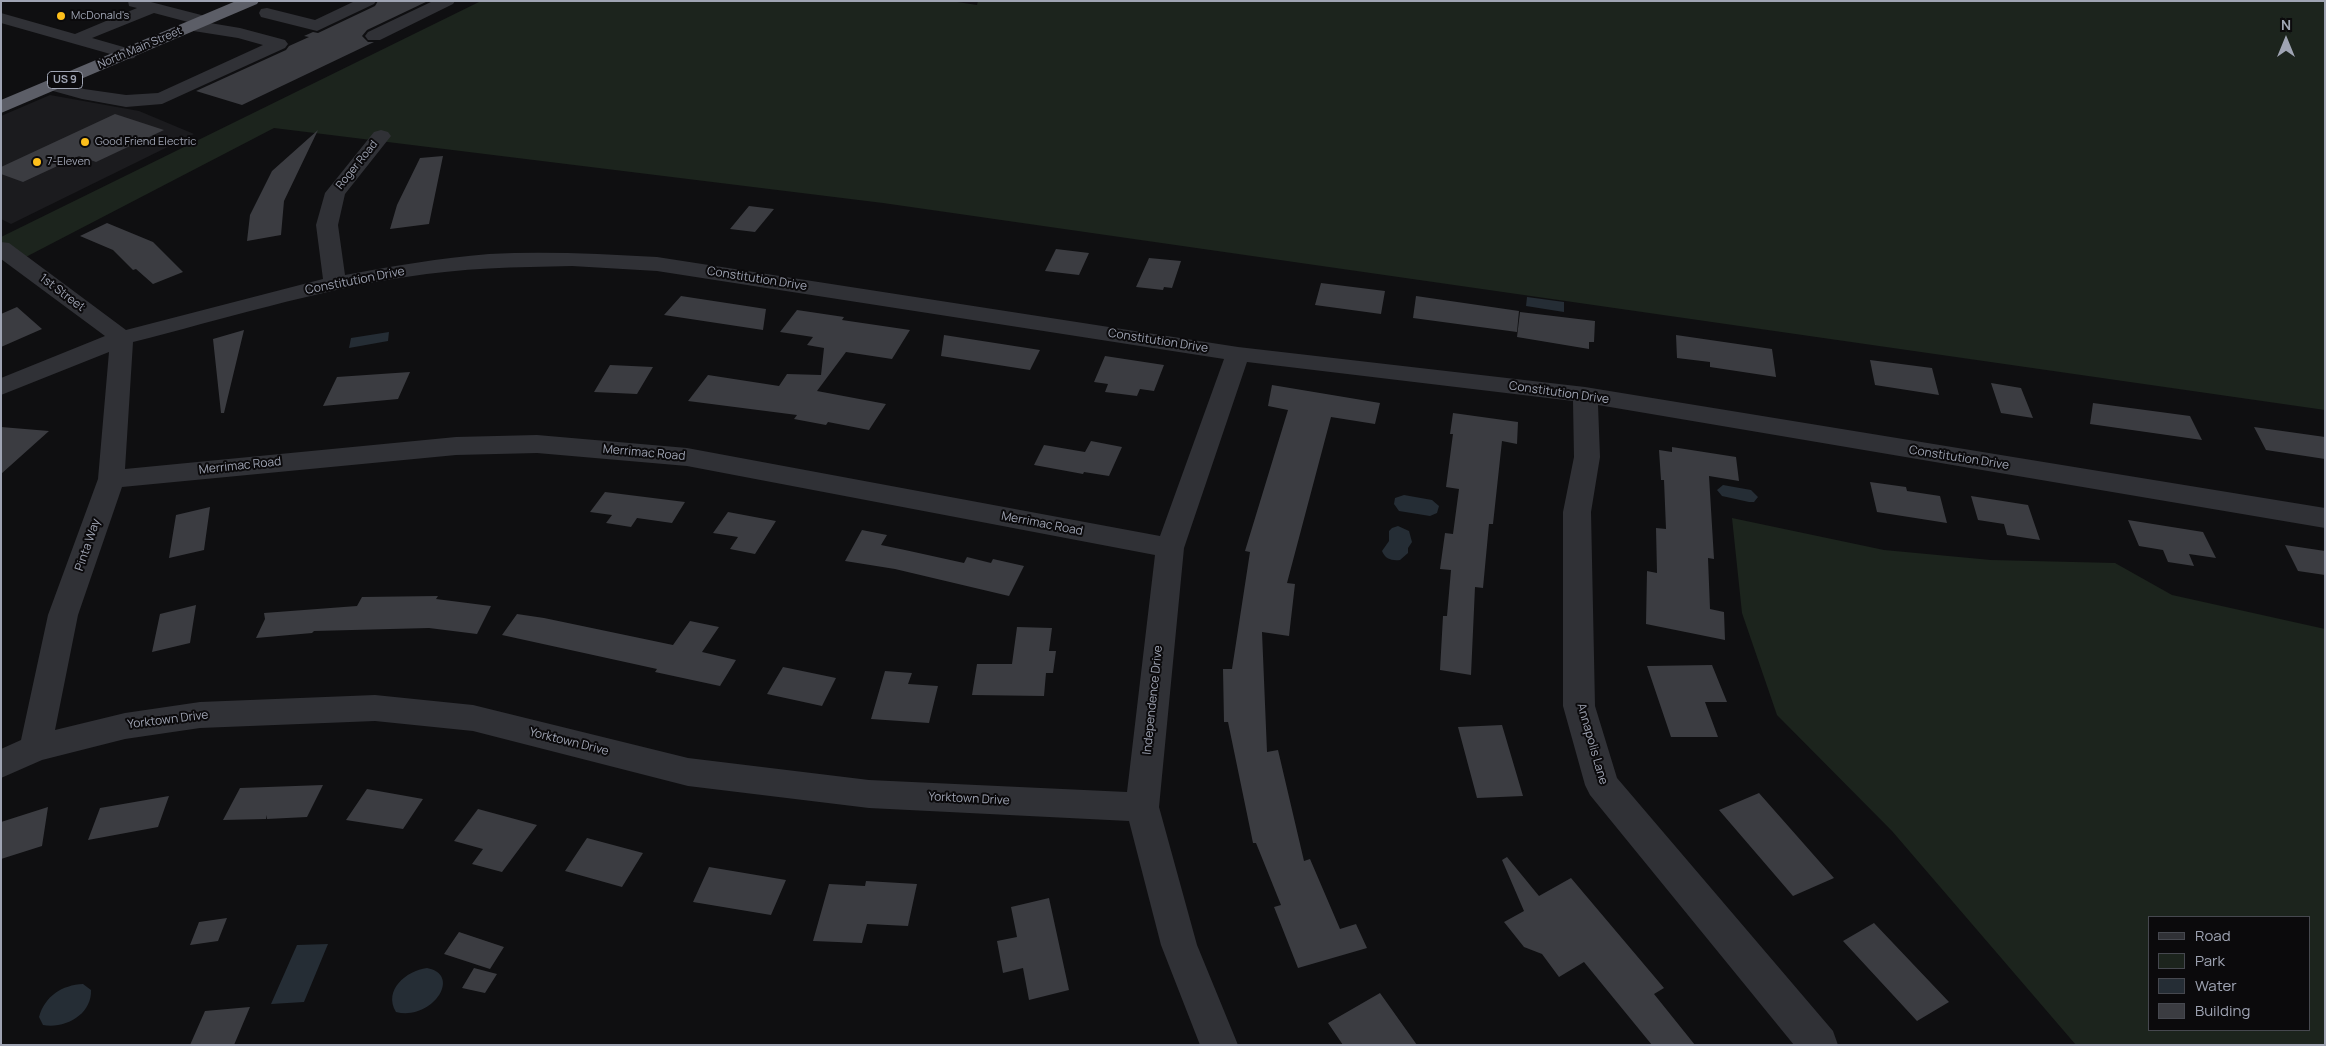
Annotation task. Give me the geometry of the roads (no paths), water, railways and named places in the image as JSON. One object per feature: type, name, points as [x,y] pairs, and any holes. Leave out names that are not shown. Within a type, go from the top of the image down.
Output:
[{"type":"highway","name":"North Main Street","points":[[1,106],[251,1]]},
{"type":"street","points":[[52,85],[82,94],[117,100],[162,98],[279,44],[198,24],[129,1]]},
{"type":"street","points":[[267,13],[317,26],[368,1]]},
{"type":"street","points":[[374,36],[446,1]]},
{"type":"street","points":[[325,4],[349,10]]},
{"type":"street","points":[[76,39],[152,8]]},
{"type":"street","points":[[1,18],[128,54]]},
{"type":"street","name":"Roger Road","points":[[335,283],[327,225],[335,193],[381,136]]},
{"type":"street","name":"1st Street","points":[[1,248],[122,338]]},
{"type":"street","name":"Constitution Drive","points":[[1,387],[122,338],[335,283],[407,270],[489,261],[572,259],[657,264],[1238,354],[1585,396],[2325,518]]},
{"type":"street","name":"Pinta Way","points":[[35,748],[63,615],[111,480],[122,338]]},
{"type":"street","name":"Independence Drive","points":[[1219,1045],[1179,946],[1142,807],[1170,548],[1238,354]]},
{"type":"street","name":"Annapolis Lane","points":[[1585,396],[1586,458],[1577,512],[1579,706],[1602,786],[1820,1045]]},
{"type":"street","name":"Merrimac Road","points":[[111,480],[456,446],[537,444],[687,457],[1170,548]]},
{"type":"street","name":"Yorktown Drive","points":[[1,764],[35,748],[125,726],[200,715],[375,708],[473,718],[688,772],[868,794],[1142,807]]},
{"type":"water","points":[[1527,297],[1564,302],[1564,312],[1526,306]]},
{"type":"water","points":[[389,332],[388,341],[349,348],[351,338]]},
{"type":"water","points":[[1723,485],[1751,490],[1758,497],[1754,502],[1749,502],[1722,496],[1717,490]]},
{"type":"water","points":[[1404,495],[1432,500],[1439,506],[1437,513],[1430,516],[1399,511],[1394,504],[1395,498]]},
{"type":"water","points":[[1398,526],[1409,531],[1412,542],[1408,548],[1408,553],[1400,560],[1394,560],[1387,558],[1382,551],[1389,541],[1389,531]]},
{"type":"water","points":[[328,944],[304,1002],[271,1004],[297,945]]},
{"type":"water","points":[[427,968],[437,972],[442,979],[443,987],[438,996],[431,1004],[421,1010],[409,1013],[396,1012],[392,996],[399,983],[411,973]]},
{"type":"water","points":[[83,984],[91,990],[90,999],[82,1013],[69,1022],[60,1025],[43,1025],[39,1017],[45,1003],[61,989]]},
{"type":"place","name":"McDonald's","points":[[61,16]]},
{"type":"place","name":"Good Friend Electric","points":[[85,142]]},
{"type":"place","name":"7-Eleven","points":[[37,162]]}]
